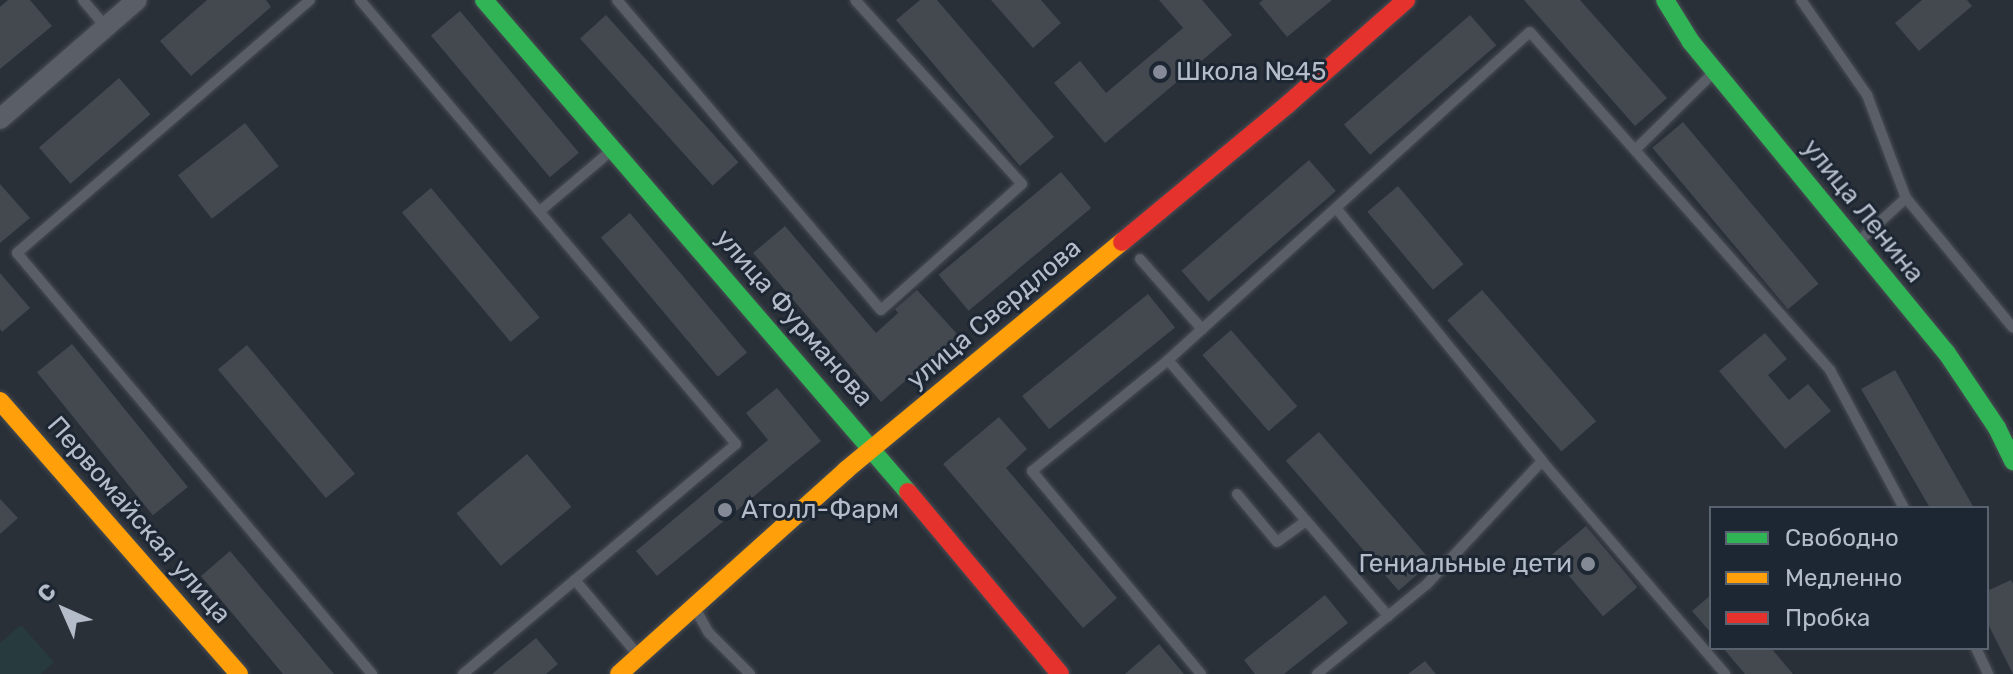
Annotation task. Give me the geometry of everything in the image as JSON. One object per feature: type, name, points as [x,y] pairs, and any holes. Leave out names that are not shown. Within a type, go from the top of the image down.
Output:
[{"type":"main road","name":"улица Фурманова","points":[[484,0],[848,420],[1060,674]]},
{"type":"main road","name":"улица Свердлова","points":[[619,674],[870,450],[1287,105],[1406,0]]},
{"type":"main road","name":"улица Ленина","points":[[1665,0],[1691,42],[1946,352],[1997,428],[2013,461]]},
{"type":"main road","name":"Первомайская улица","points":[[0,401],[239,674]]},
{"type":"street","points":[[0,119],[137,0]]},
{"type":"lane","points":[[83,0],[106,27]]},
{"type":"lane","points":[[310,0],[17,253],[372,674]]},
{"type":"lane","points":[[360,0],[736,444],[463,674]]},
{"type":"lane","points":[[617,0],[881,310],[1022,184],[855,0]]},
{"type":"lane","points":[[1801,0],[1867,95],[1906,198],[2013,328]]},
{"type":"lane","points":[[1201,674],[1032,471],[1168,360],[1530,32],[1830,370],[1903,506]]},
{"type":"lane","points":[[1635,150],[1715,71]]},
{"type":"lane","points":[[540,211],[613,149]]},
{"type":"lane","points":[[1857,243],[1906,198]]},
{"type":"lane","points":[[1336,208],[1542,461],[1725,674]]},
{"type":"lane","points":[[1140,259],[1202,329]]},
{"type":"lane","points":[[1168,360],[1388,616]]},
{"type":"lane","points":[[1317,674],[1427,584],[1542,461]]},
{"type":"lane","points":[[1237,494],[1277,542],[1306,521]]},
{"type":"lane","points":[[575,580],[640,656]]},
{"type":"lane","points":[[695,608],[709,633],[750,674]]},
{"type":"lane","points":[[1977,650],[1988,674]]},
{"type":"green space","points":[[21,625],[54,662],[41,674],[0,674],[0,643]]},
{"type":"building","points":[[8,0],[30,0],[52,26],[0,69],[0,7]]},
{"type":"building","points":[[207,0],[266,0],[271,7],[191,76],[160,41]]},
{"type":"building","points":[[920,0],[937,0],[1054,137],[1020,166],[896,20]]},
{"type":"building","points":[[991,0],[1041,0],[1061,23],[1033,48]]},
{"type":"building","name":"Школа №45","points":[[1159,0],[1202,0],[1232,35],[1105,143],[1054,83],[1080,61],[1106,93],[1183,28]]},
{"type":"building","points":[[1263,0],[1332,0],[1287,37],[1259,3]]},
{"type":"building","points":[[1524,0],[1580,0],[1667,98],[1635,126]]},
{"type":"building","points":[[1922,0],[1967,0],[1972,6],[1919,51],[1895,23]]},
{"type":"building","points":[[460,11],[579,153],[550,177],[431,35]]},
{"type":"building","points":[[606,15],[738,162],[712,186],[580,38]]},
{"type":"building","points":[[1470,15],[1496,45],[1370,155],[1344,125]]},
{"type":"building","points":[[119,78],[150,114],[70,184],[39,148]]},
{"type":"building","points":[[1683,122],[1819,284],[1788,309],[1652,148]]},
{"type":"building","points":[[245,123],[279,166],[212,219],[178,175]]},
{"type":"building","points":[[1309,160],[1336,191],[1208,302],[1181,271]]},
{"type":"building","points":[[1061,172],[1091,208],[969,311],[938,275]]},
{"type":"building","points":[[0,184],[30,218],[0,243]]},
{"type":"building","points":[[1398,186],[1464,264],[1433,290],[1367,212]]},
{"type":"building","points":[[431,188],[540,317],[511,342],[402,212]]},
{"type":"building","points":[[630,213],[747,352],[718,377],[601,237]]},
{"type":"building","points":[[785,226],[876,333],[898,313],[895,309],[917,290],[958,335],[881,402],[753,253]]},
{"type":"building","points":[[0,273],[30,308],[2,332],[0,329]]},
{"type":"building","points":[[1482,290],[1596,421],[1561,451],[1447,320]]},
{"type":"building","points":[[1148,294],[1175,327],[1049,429],[1022,396]]},
{"type":"building","points":[[1231,330],[1297,406],[1269,431],[1202,355]]},
{"type":"building","points":[[1765,333],[1787,359],[1768,375],[1789,400],[1808,384],[1831,411],[1785,449],[1719,371]]},
{"type":"building","points":[[72,344],[188,487],[153,515],[37,372]]},
{"type":"building","points":[[247,345],[355,474],[326,498],[218,369]]},
{"type":"building","points":[[1895,370],[1973,506],[1929,506],[1861,389]]},
{"type":"building","points":[[777,388],[821,441],[657,576],[636,551],[768,440],[746,413]]},
{"type":"building","points":[[999,417],[1027,449],[1006,468],[1117,598],[1083,628],[943,464]]},
{"type":"building","points":[[1319,432],[1432,562],[1399,591],[1286,461]]},
{"type":"building","points":[[527,454],[571,507],[501,566],[457,513]]},
{"type":"building","points":[[0,499],[18,518],[0,534]]},
{"type":"building","name":"Гениальные дети","points":[[1586,526],[1637,587],[1603,616],[1552,555]]},
{"type":"building","points":[[230,551],[334,674],[283,674],[201,576]]},
{"type":"building","points":[[2011,580],[2013,584],[2013,674],[1989,626],[1989,590]]},
{"type":"building","points":[[1325,595],[1348,623],[1284,674],[1255,674],[1244,660]]},
{"type":"building","points":[[1709,597],[1709,631],[1692,611]]},
{"type":"building","points":[[536,638],[558,664],[546,674],[492,674]]},
{"type":"building","points":[[1159,644],[1184,674],[1125,674]]},
{"type":"building","points":[[1725,650],[1773,650],[1793,674],[1745,674]]},
{"type":"building","points":[[1425,661],[1436,674],[1408,674]]},
{"type":"traffic: fast","points":[[484,0],[908,492]]},
{"type":"traffic: fast","points":[[1665,0],[1691,42],[1946,352],[1997,428],[2013,461]]},
{"type":"traffic: slow","points":[[619,674],[846,470],[1122,242]]},
{"type":"traffic: slow","points":[[0,401],[239,674]]},
{"type":"traffic: jam","points":[[1122,242],[1287,105],[1406,0]]},
{"type":"traffic: jam","points":[[908,492],[1060,674]]},
{"type":"place","name":"Школа №45","points":[[1160,72]]},
{"type":"place","name":"Атолл-Фарм","points":[[725,510]]},
{"type":"place","name":"Гениальные дети","points":[[1588,564]]}]
